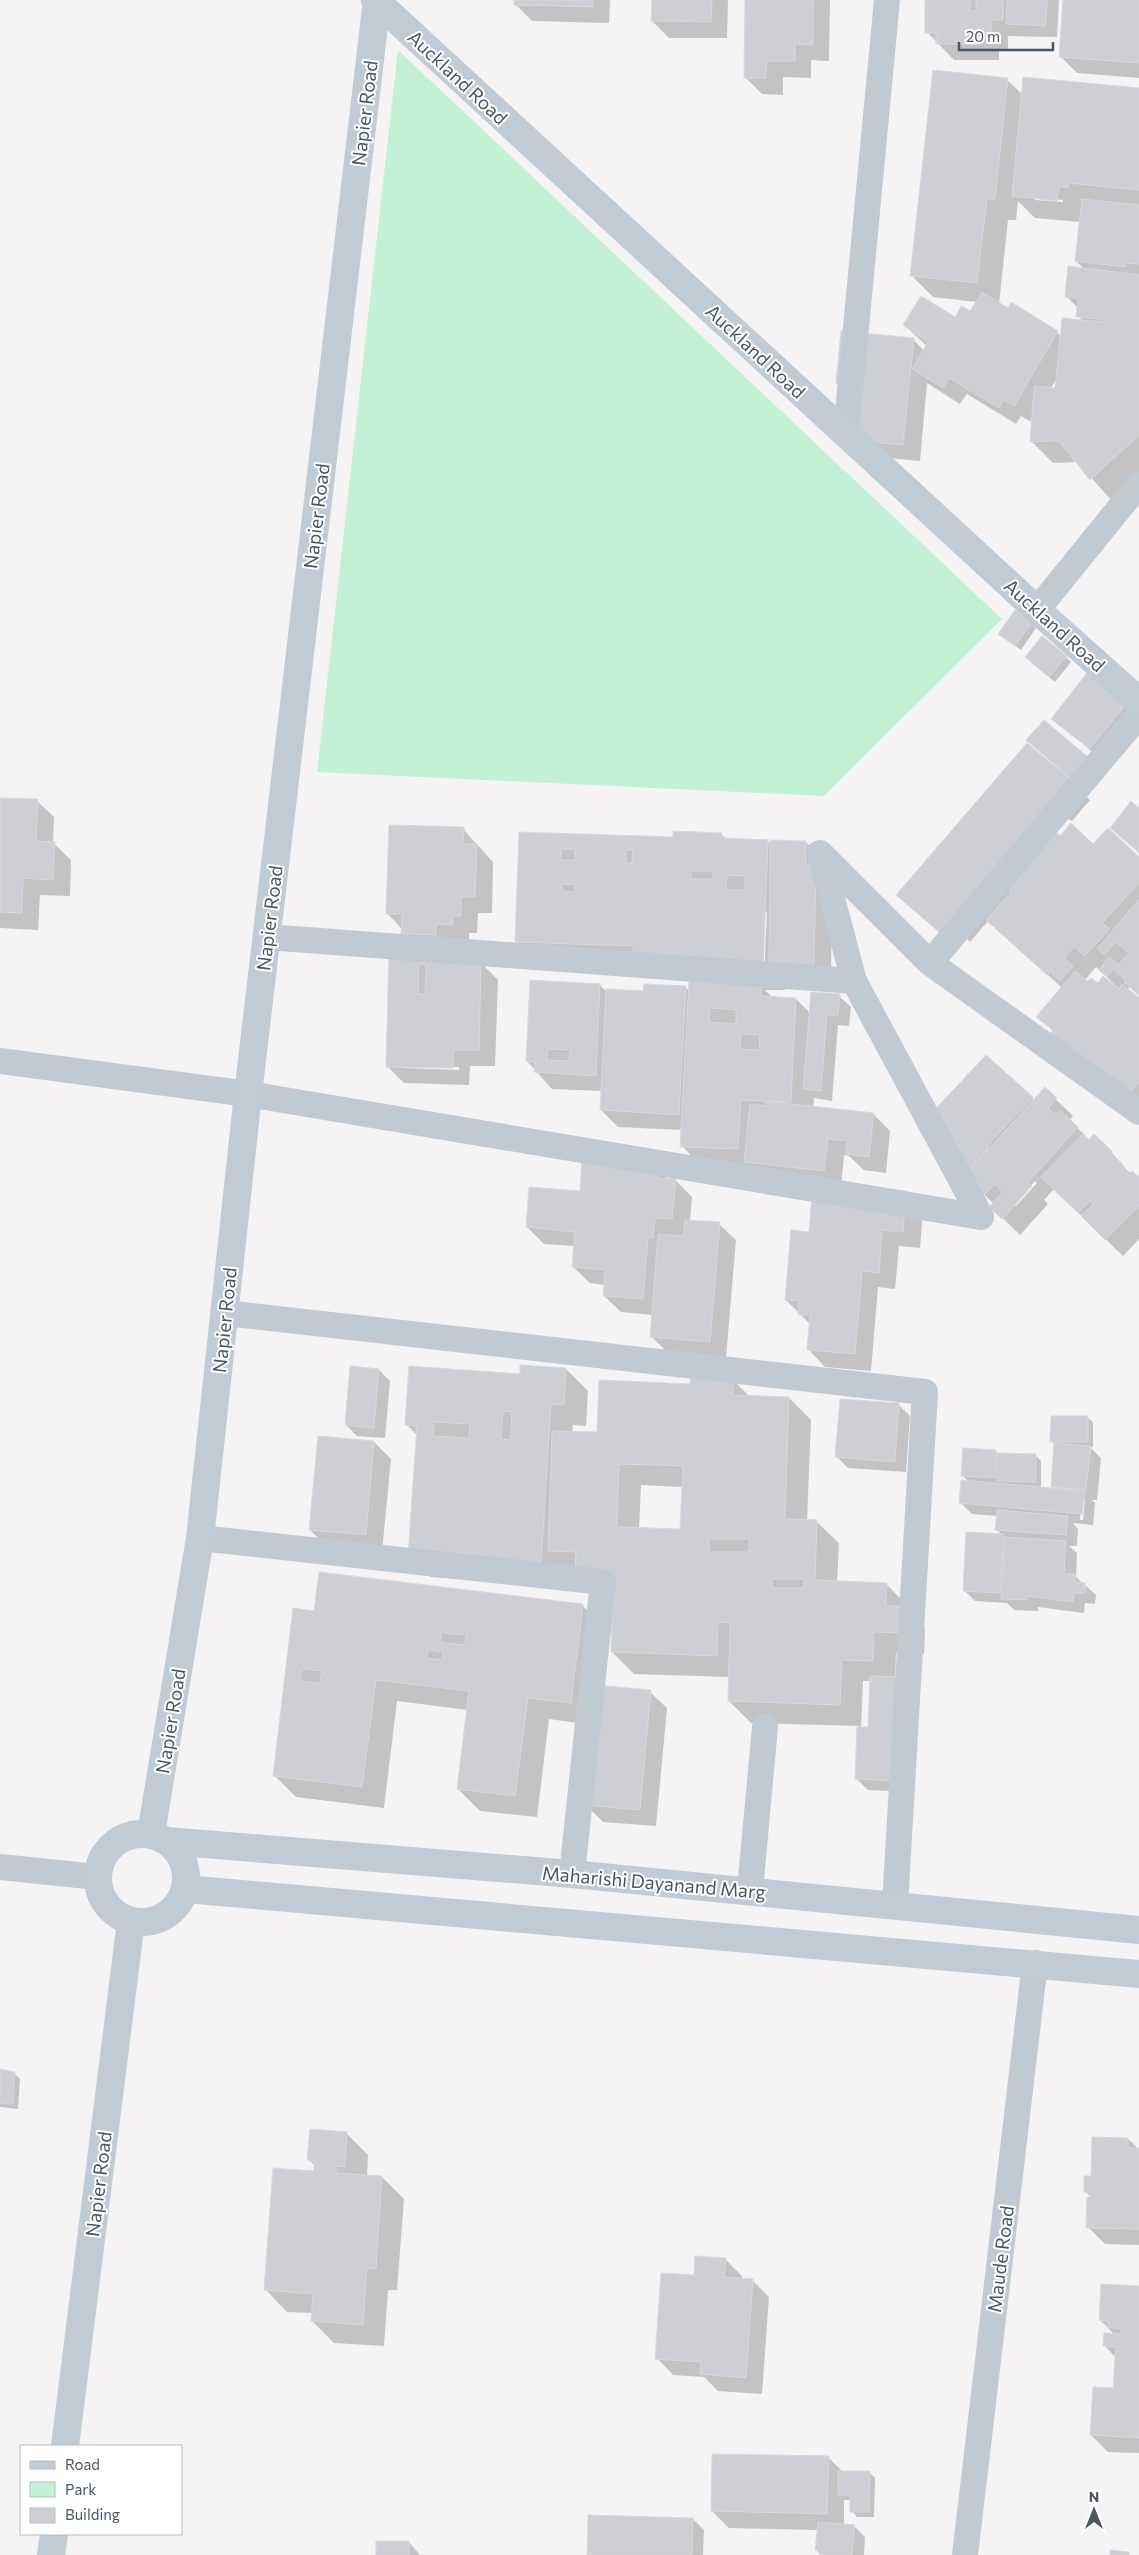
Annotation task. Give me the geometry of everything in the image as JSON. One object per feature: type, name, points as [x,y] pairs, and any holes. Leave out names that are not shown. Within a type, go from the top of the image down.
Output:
[{"type":"street","points":[[846,433],[887,0]]},
{"type":"street","name":"Auckland Road","points":[[376,1],[1037,610],[1139,701]]},
{"type":"street","name":"Napier Road","points":[[159,1837],[200,1538],[248,1094],[376,1]]},
{"type":"street","points":[[1037,610],[1139,484]]},
{"type":"street","points":[[930,963],[1139,715]]},
{"type":"street","points":[[0,1061],[248,1094],[981,1216],[854,981],[820,853],[930,963],[1139,1112]]},
{"type":"street","points":[[267,937],[854,981]]},
{"type":"street","points":[[225,1313],[925,1392],[895,1905]]},
{"type":"street","points":[[200,1538],[603,1582],[572,1874]]},
{"type":"street","points":[[750,1890],[765,1727]]},
{"type":"street","points":[[132,1834],[159,1837],[180,1854],[187,1871],[186,1889],[174,1910],[154,1921],[131,1921],[113,1913],[101,1896],[97,1877],[102,1858],[114,1843],[132,1834]]},
{"type":"street","name":"Maharishi Dayanand Marg","points":[[159,1837],[750,1890],[1139,1930]]},
{"type":"street","points":[[0,1867],[97,1877]]},
{"type":"street","points":[[186,1889],[1035,1963],[1139,1974]]},
{"type":"street","name":"Napier Road","points":[[65,2445],[131,1921]]},
{"type":"street","name":"Maude Road","points":[[965,2555],[1035,1963]]},
{"type":"street","points":[[51,2555],[54,2535]]},
{"type":"green space","points":[[398,50],[1002,619],[824,796],[317,772]]},
{"type":"building","points":[[514,0],[593,0],[593,7],[514,5]]},
{"type":"building","points":[[652,0],[712,0],[711,22],[651,21]]},
{"type":"building","points":[[745,0],[813,0],[813,45],[795,44],[795,61],[767,61],[766,78],[744,78]]},
{"type":"building","points":[[925,0],[970,0],[970,11],[976,11],[976,0],[1003,0],[1003,20],[991,20],[991,33],[983,33],[983,44],[936,44],[936,33],[925,33]]},
{"type":"building","points":[[1007,0],[1047,0],[1046,26],[1006,24]]},
{"type":"building","points":[[1063,0],[1139,0],[1139,63],[1059,57]]},
{"type":"building","points":[[933,70],[1008,78],[995,199],[987,199],[977,283],[910,276]]},
{"type":"building","points":[[1023,77],[1139,88],[1139,190],[1068,183],[1068,187],[1059,187],[1057,201],[1012,196]]},
{"type":"building","points":[[1082,199],[1139,205],[1139,264],[1126,263],[1125,267],[1075,261]]},
{"type":"building","points":[[1068,266],[1139,275],[1139,435],[1090,480],[1059,441],[1030,442],[1034,386],[1055,388],[1062,318],[1102,322],[1102,319],[1076,317],[1078,298],[1065,297]]},
{"type":"building","points":[[982,292],[1008,308],[1011,302],[1058,331],[1014,406],[1004,400],[999,408],[949,378],[943,388],[912,369],[928,342],[903,325],[921,296],[955,317],[961,306],[970,311]]},
{"type":"building","points":[[841,331],[914,338],[903,445],[870,442],[868,432],[827,427],[859,385],[836,383]]},
{"type":"building","points":[[1015,610],[1032,622],[1015,646],[998,634]]},
{"type":"building","points":[[1042,636],[1067,656],[1049,677],[1025,657]]},
{"type":"building","points":[[1087,673],[1126,704],[1090,749],[1051,719]]},
{"type":"building","points":[[1044,720],[1088,757],[1070,778],[1026,740]]},
{"type":"building","points":[[1027,743],[1074,782],[953,926],[947,921],[938,931],[896,895]]},
{"type":"building","points":[[0,798],[38,799],[36,841],[55,842],[53,880],[23,878],[22,913],[0,912]]},
{"type":"building","points":[[1131,801],[1139,808],[1139,852],[1110,828]]},
{"type":"building","points":[[1071,823],[1093,844],[1108,828],[1139,857],[1139,883],[1102,923],[1110,929],[1085,956],[1074,947],[1064,958],[1073,966],[1060,981],[1050,972],[1047,975],[986,920],[1011,892],[1000,882],[1050,827],[1060,836]]},
{"type":"building","points":[[389,825],[464,827],[463,844],[477,844],[475,897],[461,897],[461,916],[453,916],[453,925],[436,924],[436,935],[401,934],[402,914],[386,914]]},
{"type":"building","points":[[673,831],[722,833],[721,838],[768,840],[763,969],[633,958],[633,946],[515,942],[519,832],[673,837]],"holes":[[[561,849],[575,849],[575,860],[561,860]],[[626,850],[633,850],[632,863],[626,863]],[[691,871],[713,871],[713,879],[691,879]],[[727,875],[745,876],[745,890],[726,890]],[[562,884],[575,885],[575,892],[562,891]]]},
{"type":"building","points":[[770,840],[806,841],[806,866],[816,866],[814,970],[769,969]]},
{"type":"building","points":[[1139,899],[1139,995],[1113,969],[1107,977],[1099,970],[1109,957],[1119,965],[1129,953],[1116,942],[1104,955],[1097,949]]},
{"type":"building","points":[[389,951],[481,962],[479,1050],[454,1050],[453,1068],[386,1067]],"holes":[[[419,964],[426,964],[425,994],[418,994]]]},
{"type":"building","points":[[1075,971],[1088,981],[1091,978],[1098,983],[1103,976],[1119,989],[1122,984],[1139,998],[1139,1082],[1126,1097],[1050,1034],[1053,1030],[1036,1017]]},
{"type":"building","points":[[530,980],[600,984],[596,1076],[534,1072],[535,1062],[526,1061]],"holes":[[[548,1049],[570,1050],[569,1061],[547,1060]]]},
{"type":"building","points":[[689,980],[761,984],[761,996],[796,998],[791,1102],[741,1100],[738,1149],[680,1147]],"holes":[[[710,1008],[736,1010],[736,1024],[709,1022]],[[741,1034],[760,1035],[759,1050],[740,1049]]]},
{"type":"building","points":[[644,984],[686,986],[679,1115],[600,1110],[606,989],[643,991]]},
{"type":"building","points":[[811,992],[840,994],[838,1016],[827,1015],[821,1091],[803,1089]]},
{"type":"building","points":[[986,1055],[1033,1097],[987,1146],[989,1148],[967,1171],[928,1117]]},
{"type":"building","points":[[1045,1087],[1057,1098],[1048,1108],[1056,1115],[1060,1110],[1078,1127],[1028,1183],[1032,1186],[1002,1219],[989,1207],[1003,1192],[995,1184],[984,1195],[964,1176]]},
{"type":"building","points":[[766,1101],[874,1113],[869,1157],[846,1154],[847,1141],[828,1139],[824,1171],[744,1162],[750,1104],[765,1106]]},
{"type":"building","points":[[1083,1134],[1089,1140],[1094,1134],[1113,1152],[1110,1154],[1130,1173],[1132,1171],[1139,1177],[1139,1206],[1105,1240],[1081,1216],[1093,1204],[1090,1201],[1078,1213],[1041,1177]]},
{"type":"building","points":[[582,1161],[659,1168],[658,1178],[676,1179],[672,1219],[655,1218],[653,1238],[648,1238],[643,1299],[603,1296],[605,1270],[572,1267],[575,1232],[526,1227],[529,1187],[580,1191]]},
{"type":"building","points":[[867,1188],[906,1191],[903,1232],[882,1230],[879,1273],[862,1271],[855,1354],[807,1350],[810,1315],[798,1315],[799,1301],[785,1300],[791,1230],[809,1232],[812,1196]]},
{"type":"building","points":[[685,1220],[720,1222],[710,1342],[650,1337],[658,1234],[683,1236]]},
{"type":"building","points":[[520,1365],[566,1368],[564,1405],[551,1404],[541,1565],[408,1556],[417,1426],[405,1425],[409,1366],[520,1374]],"holes":[[[503,1411],[512,1412],[510,1440],[501,1439]],[[434,1422],[470,1424],[469,1438],[433,1436]]]},
{"type":"building","points":[[350,1366],[379,1369],[374,1428],[345,1425]]},
{"type":"building","points":[[690,1377],[733,1378],[733,1395],[789,1397],[785,1519],[817,1520],[815,1580],[887,1583],[886,1606],[904,1606],[903,1633],[874,1632],[873,1661],[842,1660],[840,1705],[728,1701],[730,1623],[718,1622],[717,1656],[611,1652],[614,1573],[575,1571],[576,1552],[548,1551],[552,1431],[597,1432],[599,1380],[690,1384]],"holes":[[[619,1464],[683,1466],[680,1529],[617,1527]],[[709,1539],[749,1539],[749,1552],[709,1552]],[[772,1579],[804,1579],[804,1588],[772,1588]]]},
{"type":"building","points":[[840,1399],[899,1403],[895,1462],[835,1457]]},
{"type":"building","points":[[1051,1416],[1088,1416],[1088,1442],[1050,1442]]},
{"type":"building","points":[[318,1436],[374,1441],[366,1535],[309,1530]]},
{"type":"building","points":[[1054,1443],[1091,1446],[1086,1490],[1051,1487]]},
{"type":"building","points":[[963,1448],[996,1450],[995,1478],[961,1476]]},
{"type":"building","points":[[997,1453],[1036,1454],[1036,1482],[997,1481]]},
{"type":"building","points":[[961,1480],[1085,1491],[1082,1514],[959,1503]]},
{"type":"building","points":[[997,1510],[1068,1516],[1066,1535],[995,1530]]},
{"type":"building","points":[[966,1532],[1004,1534],[1000,1593],[963,1591]]},
{"type":"building","points":[[1005,1537],[1066,1541],[1064,1574],[1075,1574],[1075,1582],[1085,1583],[1085,1593],[1074,1593],[1073,1602],[1027,1596],[1027,1600],[1001,1599]]},
{"type":"building","points":[[319,1572],[583,1604],[571,1703],[528,1698],[515,1796],[457,1789],[469,1691],[376,1680],[362,1787],[273,1776],[293,1608],[314,1611]],"holes":[[[441,1633],[466,1635],[465,1645],[440,1642]],[[428,1650],[443,1652],[442,1660],[427,1658]],[[302,1669],[322,1671],[320,1683],[300,1681]]]},
{"type":"building","points":[[870,1676],[903,1677],[898,1781],[855,1779],[857,1727],[868,1727]]},
{"type":"building","points":[[595,1685],[651,1690],[640,1810],[585,1805]]},
{"type":"building","points":[[0,2069],[15,2072],[13,2104],[0,2103]]},
{"type":"building","points":[[310,2129],[347,2132],[345,2167],[336,2166],[336,2173],[382,2176],[376,2269],[367,2268],[363,2325],[311,2321],[313,2294],[264,2290],[273,2168],[314,2171],[314,2161],[307,2160]]},
{"type":"building","points":[[1092,2137],[1128,2138],[1128,2148],[1139,2148],[1139,2229],[1086,2228],[1087,2197],[1091,2197],[1091,2192],[1084,2192],[1084,2176],[1091,2176]]},
{"type":"building","points":[[695,2256],[726,2258],[724,2277],[753,2279],[746,2378],[700,2374],[701,2362],[655,2359],[661,2273],[694,2275]]},
{"type":"building","points":[[1101,2284],[1139,2286],[1139,2438],[1090,2435],[1093,2387],[1113,2388],[1116,2347],[1103,2346],[1104,2333],[1121,2334],[1121,2328],[1108,2328],[1108,2321],[1099,2320]]},
{"type":"building","points":[[712,2454],[829,2456],[827,2514],[711,2511]]},
{"type":"building","points":[[838,2471],[870,2471],[869,2512],[850,2512],[850,2495],[838,2495]]},
{"type":"building","points":[[588,2515],[693,2518],[692,2555],[587,2555]]},
{"type":"building","points":[[818,2522],[855,2525],[852,2555],[821,2555],[821,2551],[815,2550]]},
{"type":"building","points":[[376,2541],[409,2541],[409,2555],[376,2555]]},
{"type":"building","points":[[1110,2550],[1129,2552],[1129,2555],[1110,2555]]}]
